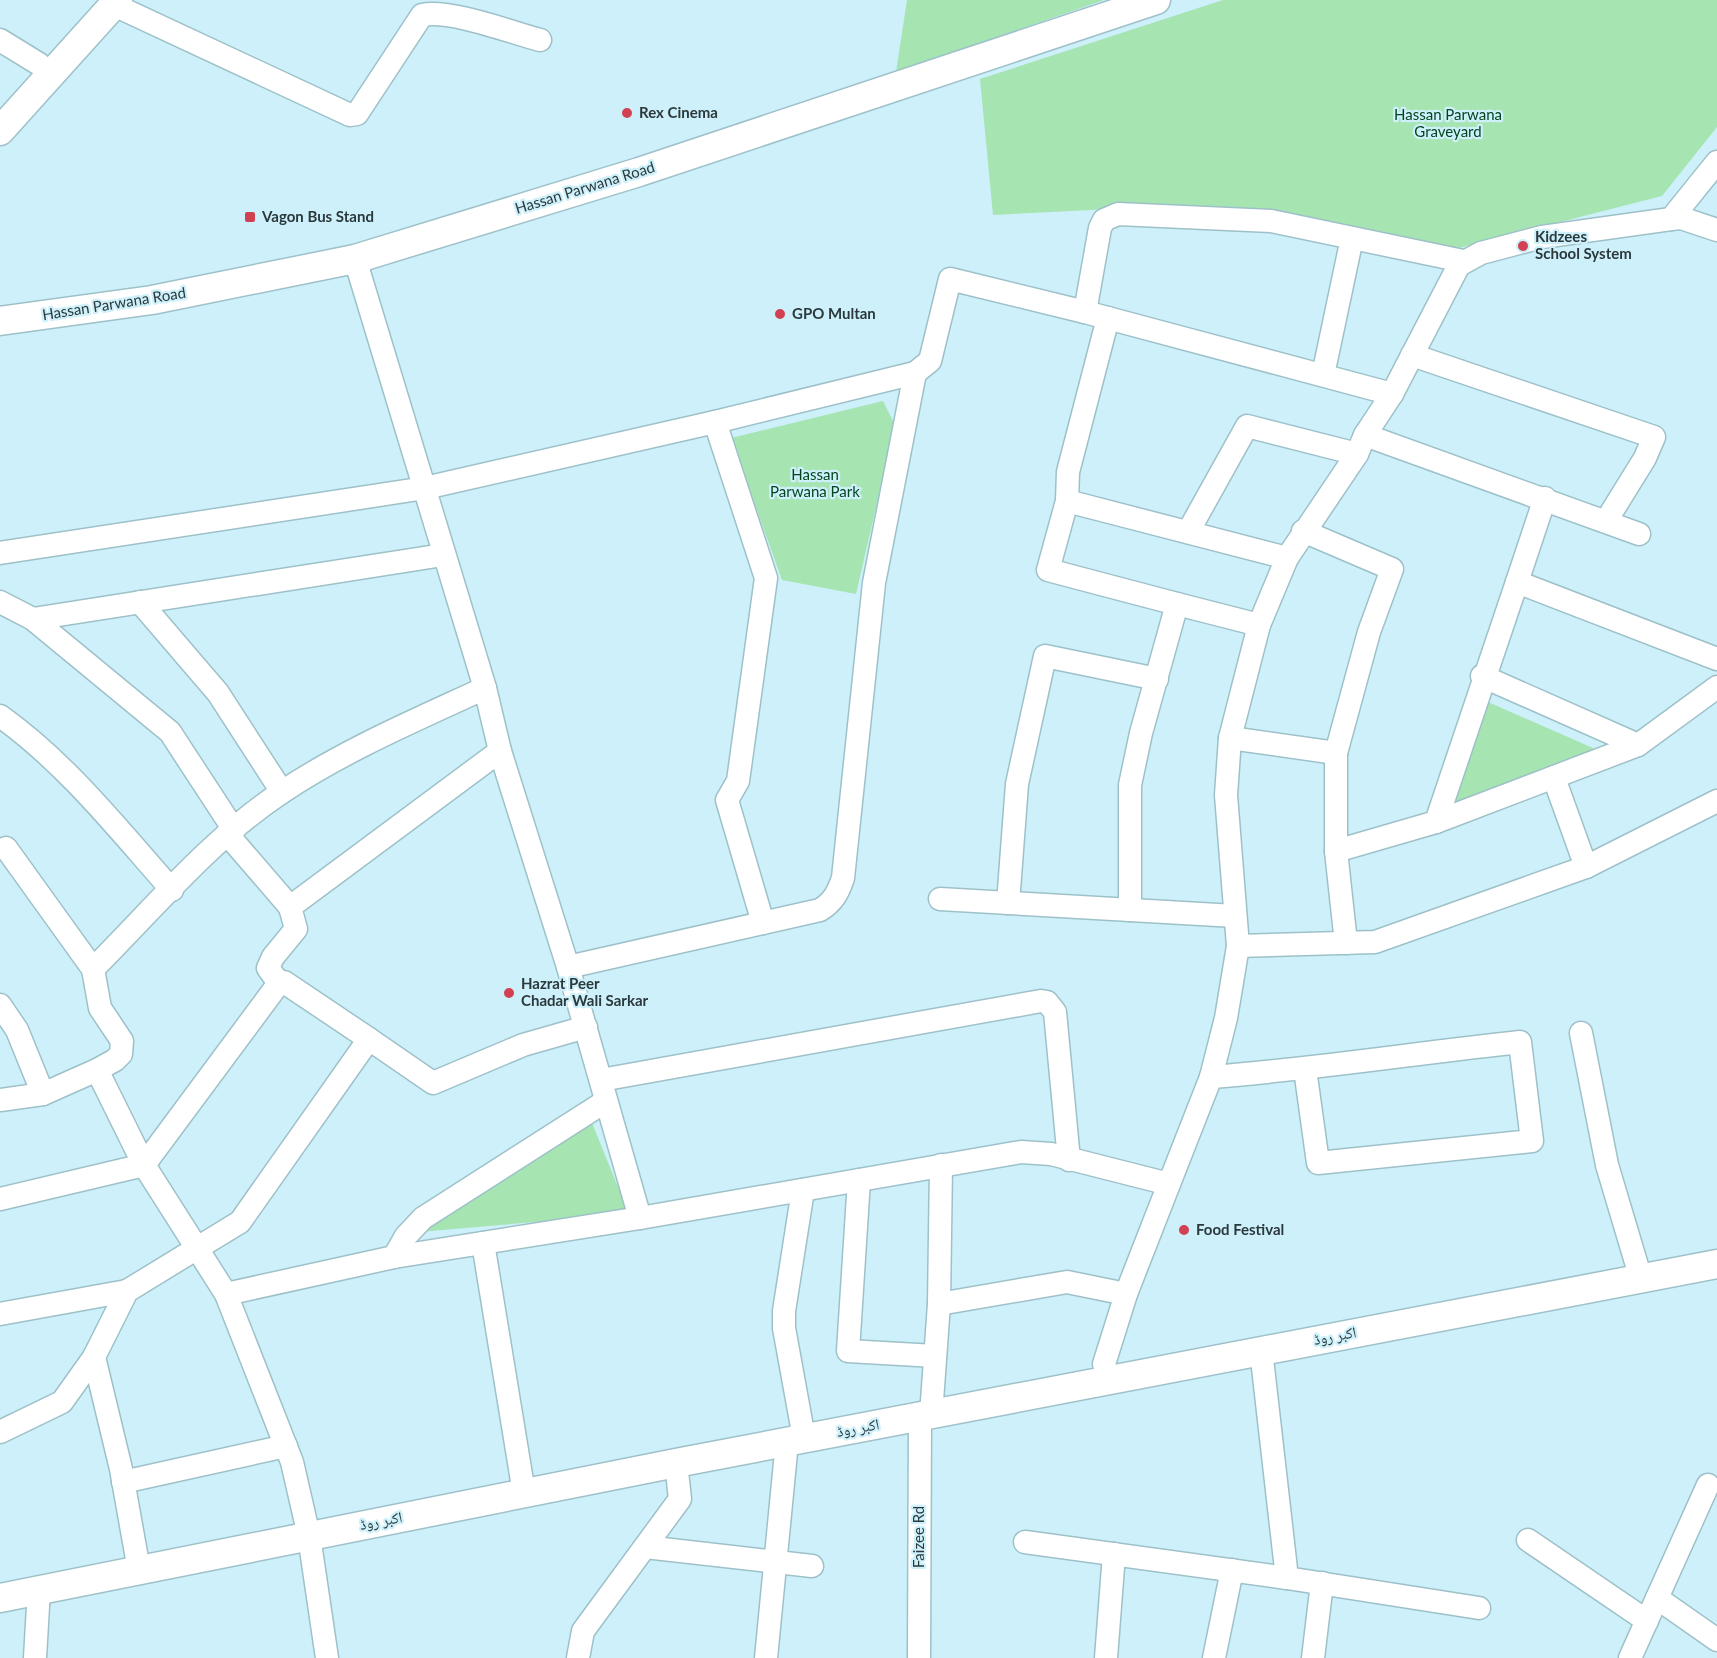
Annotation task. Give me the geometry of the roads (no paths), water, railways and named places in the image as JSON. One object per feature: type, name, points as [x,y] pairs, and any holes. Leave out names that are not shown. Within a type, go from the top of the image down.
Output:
[{"type":"main road","name":"Hassan Parwana Road","points":[[0,321],[152,300],[355,259],[639,172],[1156,0]]},
{"type":"main road","points":[[0,107],[39,64],[110,2]]},
{"type":"main road","points":[[0,131],[110,2]]},
{"type":"main road","name":"اکبر روڈ","points":[[0,1598],[676,1463],[1717,1264]]},
{"type":"street","points":[[110,2],[350,115],[357,114],[422,15],[432,13],[450,16],[540,40]]},
{"type":"street","points":[[0,40],[39,64]]},
{"type":"street","points":[[1671,219],[1717,162]]},
{"type":"street","points":[[1085,312],[1100,228],[1104,220],[1118,214],[1245,218],[1298,226],[1463,261]]},
{"type":"street","points":[[1109,1379],[1104,1364],[1126,1294],[1211,1077],[1238,946],[1226,795],[1230,738],[1259,625],[1287,558],[1392,394],[1455,268],[1463,261],[1481,253],[1542,237],[1671,219],[1680,218],[1717,230]]},
{"type":"street","points":[[1323,375],[1352,238]]},
{"type":"street","points":[[355,259],[484,688],[500,751],[586,1027],[640,1218]]},
{"type":"street","points":[[0,553],[425,488],[716,422],[915,373],[930,361],[950,279],[1085,312],[1392,394]]},
{"type":"street","points":[[1108,318],[1068,472],[1067,501],[1048,570],[1259,625]]},
{"type":"street","points":[[1412,355],[1654,437],[1645,458],[1606,521]]},
{"type":"street","points":[[568,967],[820,910],[832,901],[843,878],[874,583],[915,373]]},
{"type":"street","points":[[716,422],[766,578],[738,781],[727,800],[763,923]]},
{"type":"street","points":[[1188,532],[1247,426],[1361,445],[1545,498],[1639,534]]},
{"type":"street","points":[[1436,822],[1482,676],[1545,498]]},
{"type":"street","points":[[1067,501],[1287,558]]},
{"type":"street","points":[[1303,531],[1392,569],[1369,632],[1336,753],[1336,851],[1346,943]]},
{"type":"street","points":[[33,619],[443,555]]},
{"type":"street","points":[[1516,582],[1717,659]]},
{"type":"street","points":[[0,602],[33,619],[170,732],[231,832],[290,907],[296,929],[273,957],[268,968],[279,983]]},
{"type":"street","points":[[140,602],[218,693],[282,792]]},
{"type":"street","points":[[1130,910],[1130,785],[1141,733],[1177,604]]},
{"type":"street","points":[[1008,903],[1017,784],[1046,656],[1157,679]]},
{"type":"street","points":[[1482,676],[1638,745]]},
{"type":"street","points":[[1336,851],[1436,822],[1638,745],[1717,687]]},
{"type":"street","points":[[93,969],[231,832],[282,792],[370,742],[484,688]]},
{"type":"street","points":[[0,716],[21,731],[80,787],[172,890]]},
{"type":"street","points":[[1230,738],[1336,753]]},
{"type":"street","points":[[290,907],[500,751]]},
{"type":"street","points":[[1554,778],[1586,867]]},
{"type":"street","points":[[1238,946],[1376,942],[1586,867],[1717,801]]},
{"type":"street","points":[[0,1100],[43,1094],[115,1060],[122,1047],[122,1041],[100,1008],[93,969],[6,848]]},
{"type":"street","points":[[940,899],[1235,916]]},
{"type":"street","points":[[0,1199],[144,1165],[279,983],[284,982],[433,1083],[523,1045],[586,1027]]},
{"type":"street","points":[[394,1257],[406,1236],[423,1218],[603,1091],[1041,1001],[1047,1002],[1055,1012],[1069,1160]]},
{"type":"street","points":[[0,1005],[17,1030],[43,1094]]},
{"type":"street","points":[[1581,1033],[1607,1165],[1641,1280]]},
{"type":"street","points":[[0,1314],[127,1290],[235,1226],[243,1218],[369,1039]]},
{"type":"street","points":[[1211,1077],[1305,1069],[1520,1041],[1532,1141],[1318,1163],[1305,1069]]},
{"type":"street","points":[[97,1070],[144,1165],[195,1249],[226,1294],[286,1446],[292,1462],[309,1536],[327,1658]]},
{"type":"street","points":[[226,1294],[394,1257],[640,1218],[1021,1152],[1051,1155],[1169,1184]]},
{"type":"street","name":"Faizee Rd","points":[[919,1658],[925,1415],[935,1356],[939,1304],[942,1165]]},
{"type":"street","points":[[859,1180],[848,1351],[935,1356]]},
{"type":"street","points":[[766,1658],[774,1562],[796,1440],[784,1311],[804,1190]]},
{"type":"street","points":[[483,1243],[524,1493]]},
{"type":"street","points":[[939,1304],[1067,1282],[1126,1294]]},
{"type":"street","points":[[0,1432],[62,1402],[94,1357],[127,1290]]},
{"type":"street","points":[[1261,1350],[1287,1578]]},
{"type":"street","points":[[94,1357],[123,1482],[139,1570]]},
{"type":"street","points":[[123,1482],[286,1446]]},
{"type":"street","points":[[578,1658],[583,1631],[680,1499],[676,1463]]},
{"type":"street","points":[[1630,1658],[1708,1485]]},
{"type":"street","points":[[1528,1540],[1647,1621]]},
{"type":"street","points":[[1025,1542],[1322,1583],[1479,1608]]},
{"type":"street","points":[[645,1547],[812,1566]]},
{"type":"street","points":[[1106,1658],[1114,1554]]},
{"type":"street","points":[[1214,1658],[1232,1570]]},
{"type":"street","points":[[1313,1658],[1322,1583]]},
{"type":"street","points":[[35,1658],[39,1589]]},
{"type":"street","points":[[1657,1598],[1717,1640]]},
{"type":"place","name":"Rex Cinema","points":[[627,113]]},
{"type":"place","name":"Vagon Bus Stand","points":[[250,217]]},
{"type":"place","name":"Kidzees School System","points":[[1523,246]]},
{"type":"place","name":"GPO Multan","points":[[780,314]]},
{"type":"place","name":"Hazrat Peer Chadar Wali Sarkar","points":[[509,993]]},
{"type":"place","name":"Food Festival","points":[[1184,1230]]},
{"type":"park label","name":"Hassan Parwana Graveyard","points":[[1448,124]]},
{"type":"park label","name":"Hassan Parwana Park","points":[[815,484]]}]
